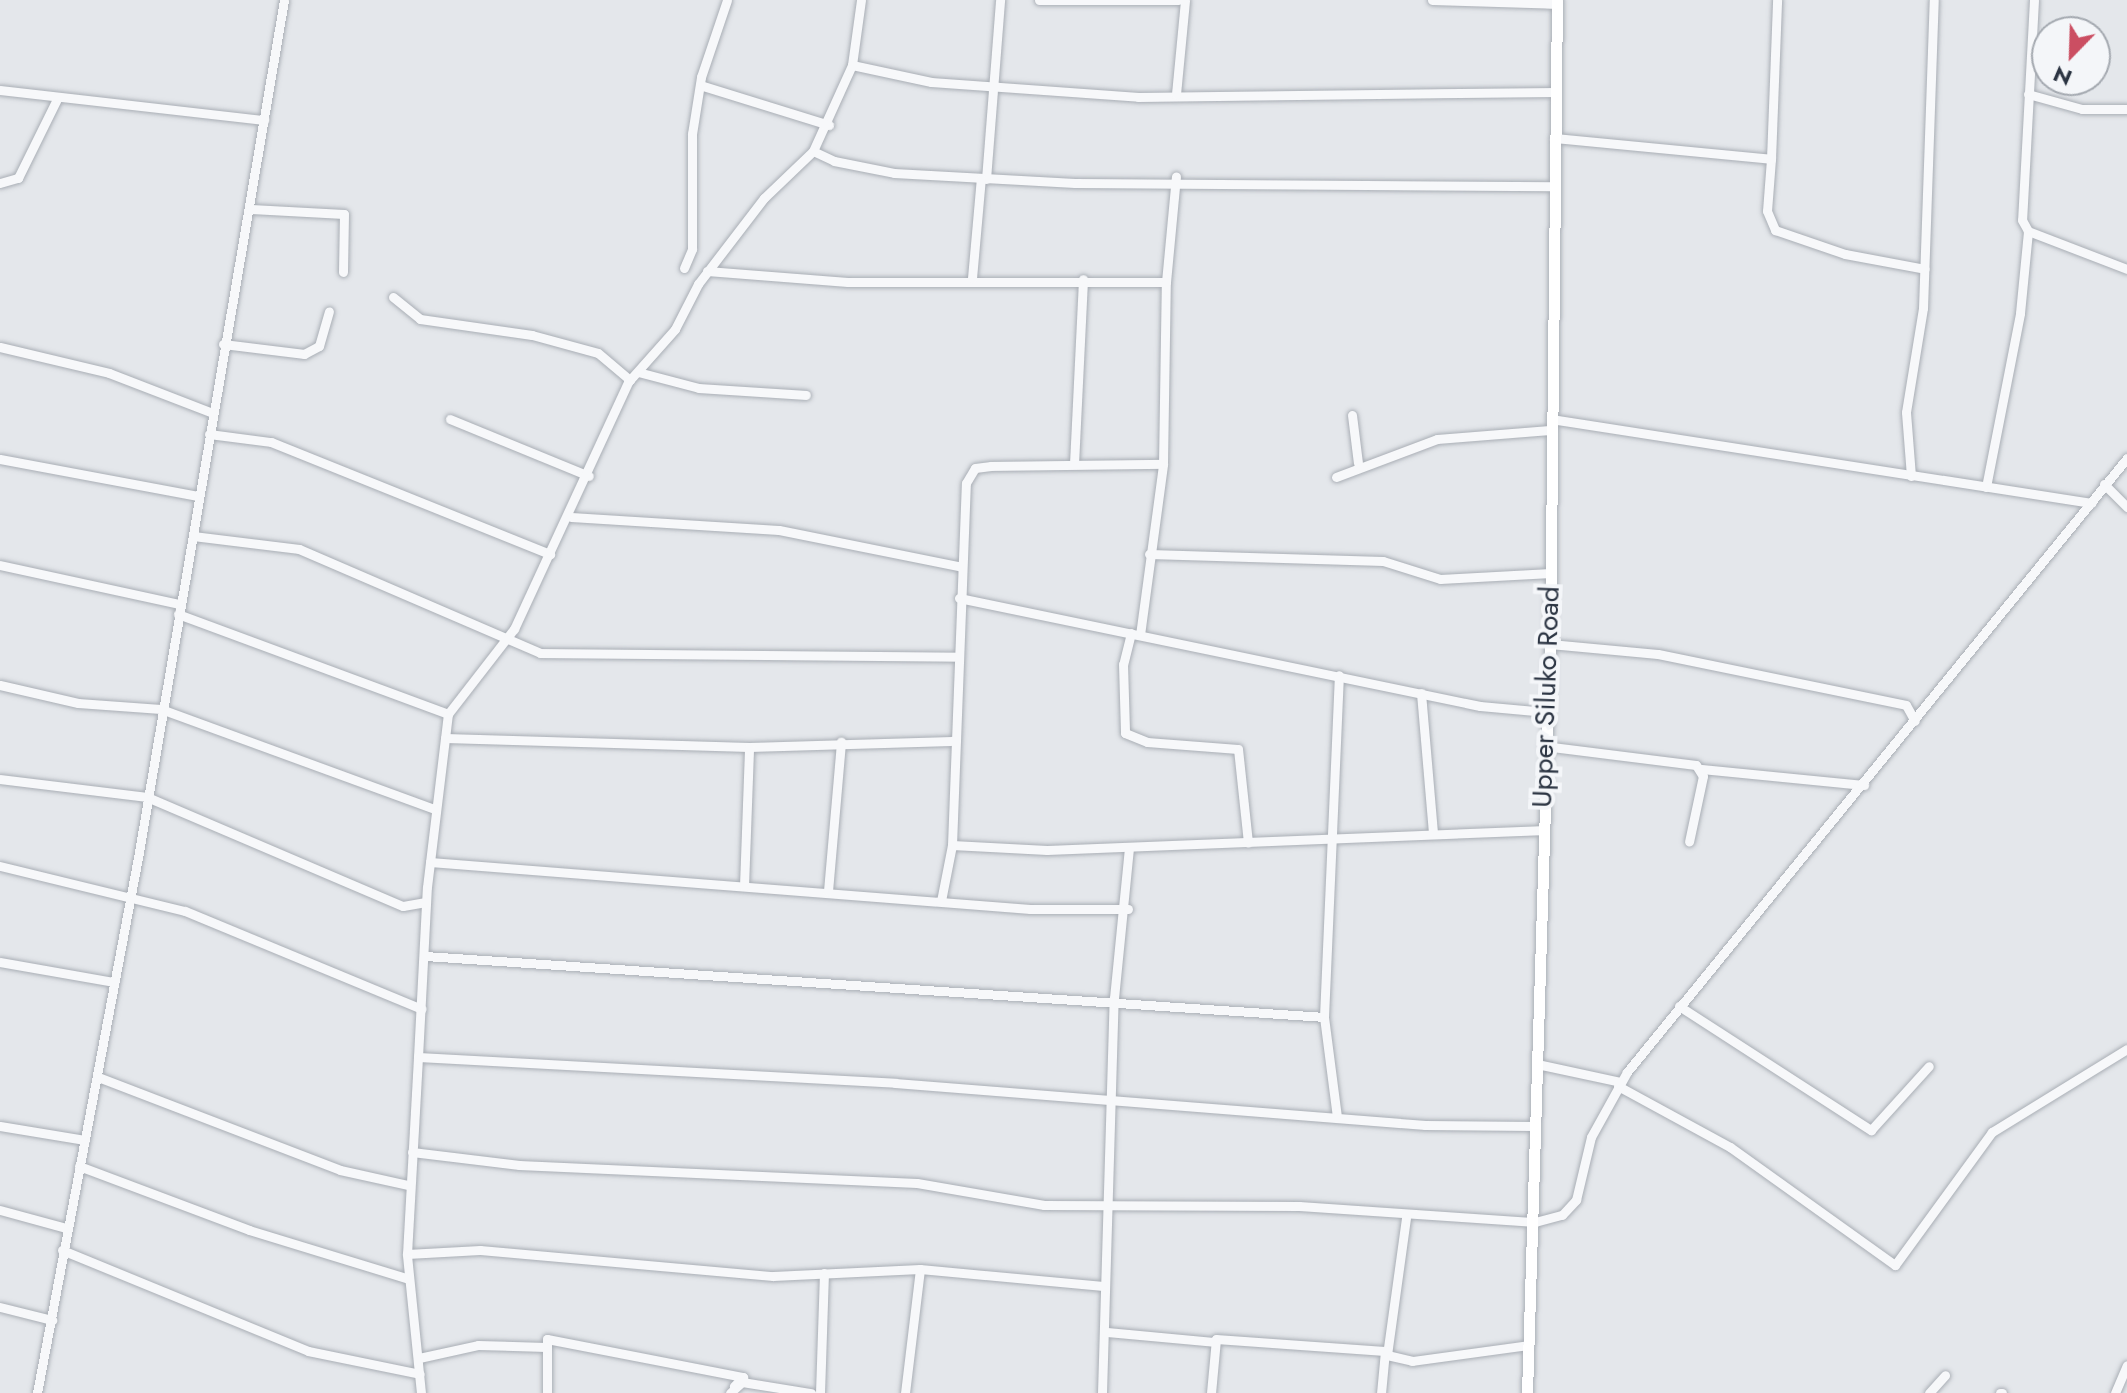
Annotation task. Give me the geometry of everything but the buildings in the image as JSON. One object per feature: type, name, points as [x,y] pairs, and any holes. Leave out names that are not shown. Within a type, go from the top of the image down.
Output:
[{"type":"main road","name":"Upper Siluko Road","points":[[1527,1393],[1535,1222],[1540,830],[1550,644],[1557,2]]},
{"type":"street","points":[[37,1393],[131,895],[193,536],[210,412],[251,209],[284,0]]},
{"type":"street","points":[[684,268],[692,249],[692,134],[701,77],[727,0]]},
{"type":"street","points":[[421,1393],[407,1254],[408,1185],[422,1009],[426,902],[448,714],[507,642],[571,517],[634,376],[675,329],[707,271],[813,151],[829,125],[852,65],[861,0]]},
{"type":"street","points":[[972,278],[1000,0]]},
{"type":"street","points":[[1039,0],[1178,0]]},
{"type":"street","points":[[1176,94],[1185,0]]},
{"type":"street","points":[[1432,0],[1557,2]]},
{"type":"street","points":[[1777,0],[1767,211],[1775,230],[1845,254],[1925,269]]},
{"type":"street","points":[[1911,476],[1906,412],[1925,269],[1934,0]]},
{"type":"street","points":[[1986,487],[2020,313],[2028,231],[2022,220],[2034,0]]},
{"type":"street","points":[[852,65],[991,87],[1176,94],[1556,92]]},
{"type":"street","points":[[703,86],[829,125]]},
{"type":"street","points":[[0,90],[57,99],[264,120]]},
{"type":"street","points":[[2028,94],[2082,109],[2127,109]]},
{"type":"street","points":[[0,183],[18,178],[57,99]]},
{"type":"street","points":[[1554,138],[1771,159]]},
{"type":"street","points":[[813,151],[894,173],[984,179],[1554,186]]},
{"type":"street","points":[[1174,180],[1166,282],[1163,464],[1135,634],[1123,664],[1125,733],[1147,742],[1238,749],[1248,842]]},
{"type":"street","points":[[251,209],[344,214],[343,272]]},
{"type":"street","points":[[2028,231],[2127,269]]},
{"type":"street","points":[[707,271],[848,282],[972,278],[1166,282]]},
{"type":"street","points":[[1074,464],[1083,279]]},
{"type":"street","points":[[393,297],[400,310],[420,319],[532,335],[598,353],[634,376],[699,388],[806,395]]},
{"type":"street","points":[[223,344],[304,354],[319,346],[329,311]]},
{"type":"street","points":[[0,347],[109,373],[210,412]]},
{"type":"street","points":[[450,419],[589,476]]},
{"type":"street","points":[[1336,477],[1358,459],[1437,439],[1551,425],[2092,503]]},
{"type":"street","points":[[209,434],[271,442],[550,554]]},
{"type":"street","points":[[412,1152],[519,1165],[917,1183],[1044,1205],[1299,1206],[1406,1218],[1535,1222],[1562,1215],[1576,1200],[1591,1137],[1619,1084],[1679,1006],[1864,785],[2127,458]]},
{"type":"street","points":[[0,459],[197,496]]},
{"type":"street","points":[[941,901],[952,845],[959,657],[958,566],[966,483],[975,468],[1163,464]]},
{"type":"street","points":[[2104,484],[2127,507]]},
{"type":"street","points":[[571,517],[779,530],[958,566]]},
{"type":"street","points":[[193,536],[299,549],[507,642],[549,653],[959,657]]},
{"type":"street","points":[[1149,554],[1383,561],[1440,579],[1551,573]]},
{"type":"street","points":[[0,565],[178,609],[448,714]]},
{"type":"street","points":[[959,598],[1421,693],[1546,712]]},
{"type":"street","points":[[1550,644],[1658,654],[1906,705],[1915,721]]},
{"type":"street","points":[[1337,1117],[1324,1017],[1328,841],[1339,675]]},
{"type":"street","points":[[0,685],[78,703],[161,709],[435,809]]},
{"type":"street","points":[[1421,693],[1433,833]]},
{"type":"street","points":[[445,738],[749,747],[956,741]]},
{"type":"street","points":[[828,891],[841,742]]},
{"type":"street","points":[[1544,746],[1843,788],[1864,785]]},
{"type":"street","points":[[744,886],[749,747]]},
{"type":"street","points":[[1689,842],[1701,769]]},
{"type":"street","points":[[0,779],[147,797],[403,906],[426,902]]},
{"type":"street","points":[[952,845],[1129,848],[1540,830]]},
{"type":"street","points":[[1102,1393],[1107,1332],[1103,1286],[1112,1205],[1114,998],[1128,909],[1129,848]]},
{"type":"street","points":[[430,862],[941,901],[1128,909]]},
{"type":"street","points":[[0,866],[131,895],[422,1009]]},
{"type":"street","points":[[425,956],[1114,998],[1324,1017]]},
{"type":"street","points":[[0,962],[114,982]]},
{"type":"street","points":[[1679,1006],[1871,1130],[1929,1066]]},
{"type":"street","points":[[1537,1064],[1619,1084],[1730,1147],[1895,1265],[1992,1132],[2127,1049]]},
{"type":"street","points":[[418,1057],[1337,1117],[1534,1126]]},
{"type":"street","points":[[98,1077],[340,1170],[408,1185]]},
{"type":"street","points":[[0,1126],[85,1140]]},
{"type":"street","points":[[79,1166],[249,1230],[409,1279]]},
{"type":"street","points":[[0,1210],[66,1228]]},
{"type":"street","points":[[1381,1393],[1406,1218]]},
{"type":"street","points":[[62,1250],[308,1351],[420,1374]]},
{"type":"street","points":[[407,1254],[480,1250],[741,1274],[920,1269],[1103,1286]]},
{"type":"street","points":[[905,1393],[920,1269]]},
{"type":"street","points":[[820,1393],[824,1273]]},
{"type":"street","points":[[0,1307],[52,1320]]},
{"type":"street","points":[[1107,1332],[1387,1355],[1412,1361],[1529,1345]]},
{"type":"street","points":[[547,1393],[547,1339],[596,1345],[743,1377],[732,1390]]},
{"type":"street","points":[[1211,1393],[1214,1342]]},
{"type":"street","points":[[419,1358],[478,1345],[546,1347]]},
{"type":"street","points":[[2115,1393],[2127,1365]]},
{"type":"street","points":[[1929,1393],[1945,1375]]},
{"type":"street","points":[[732,1390],[811,1393]]}]
